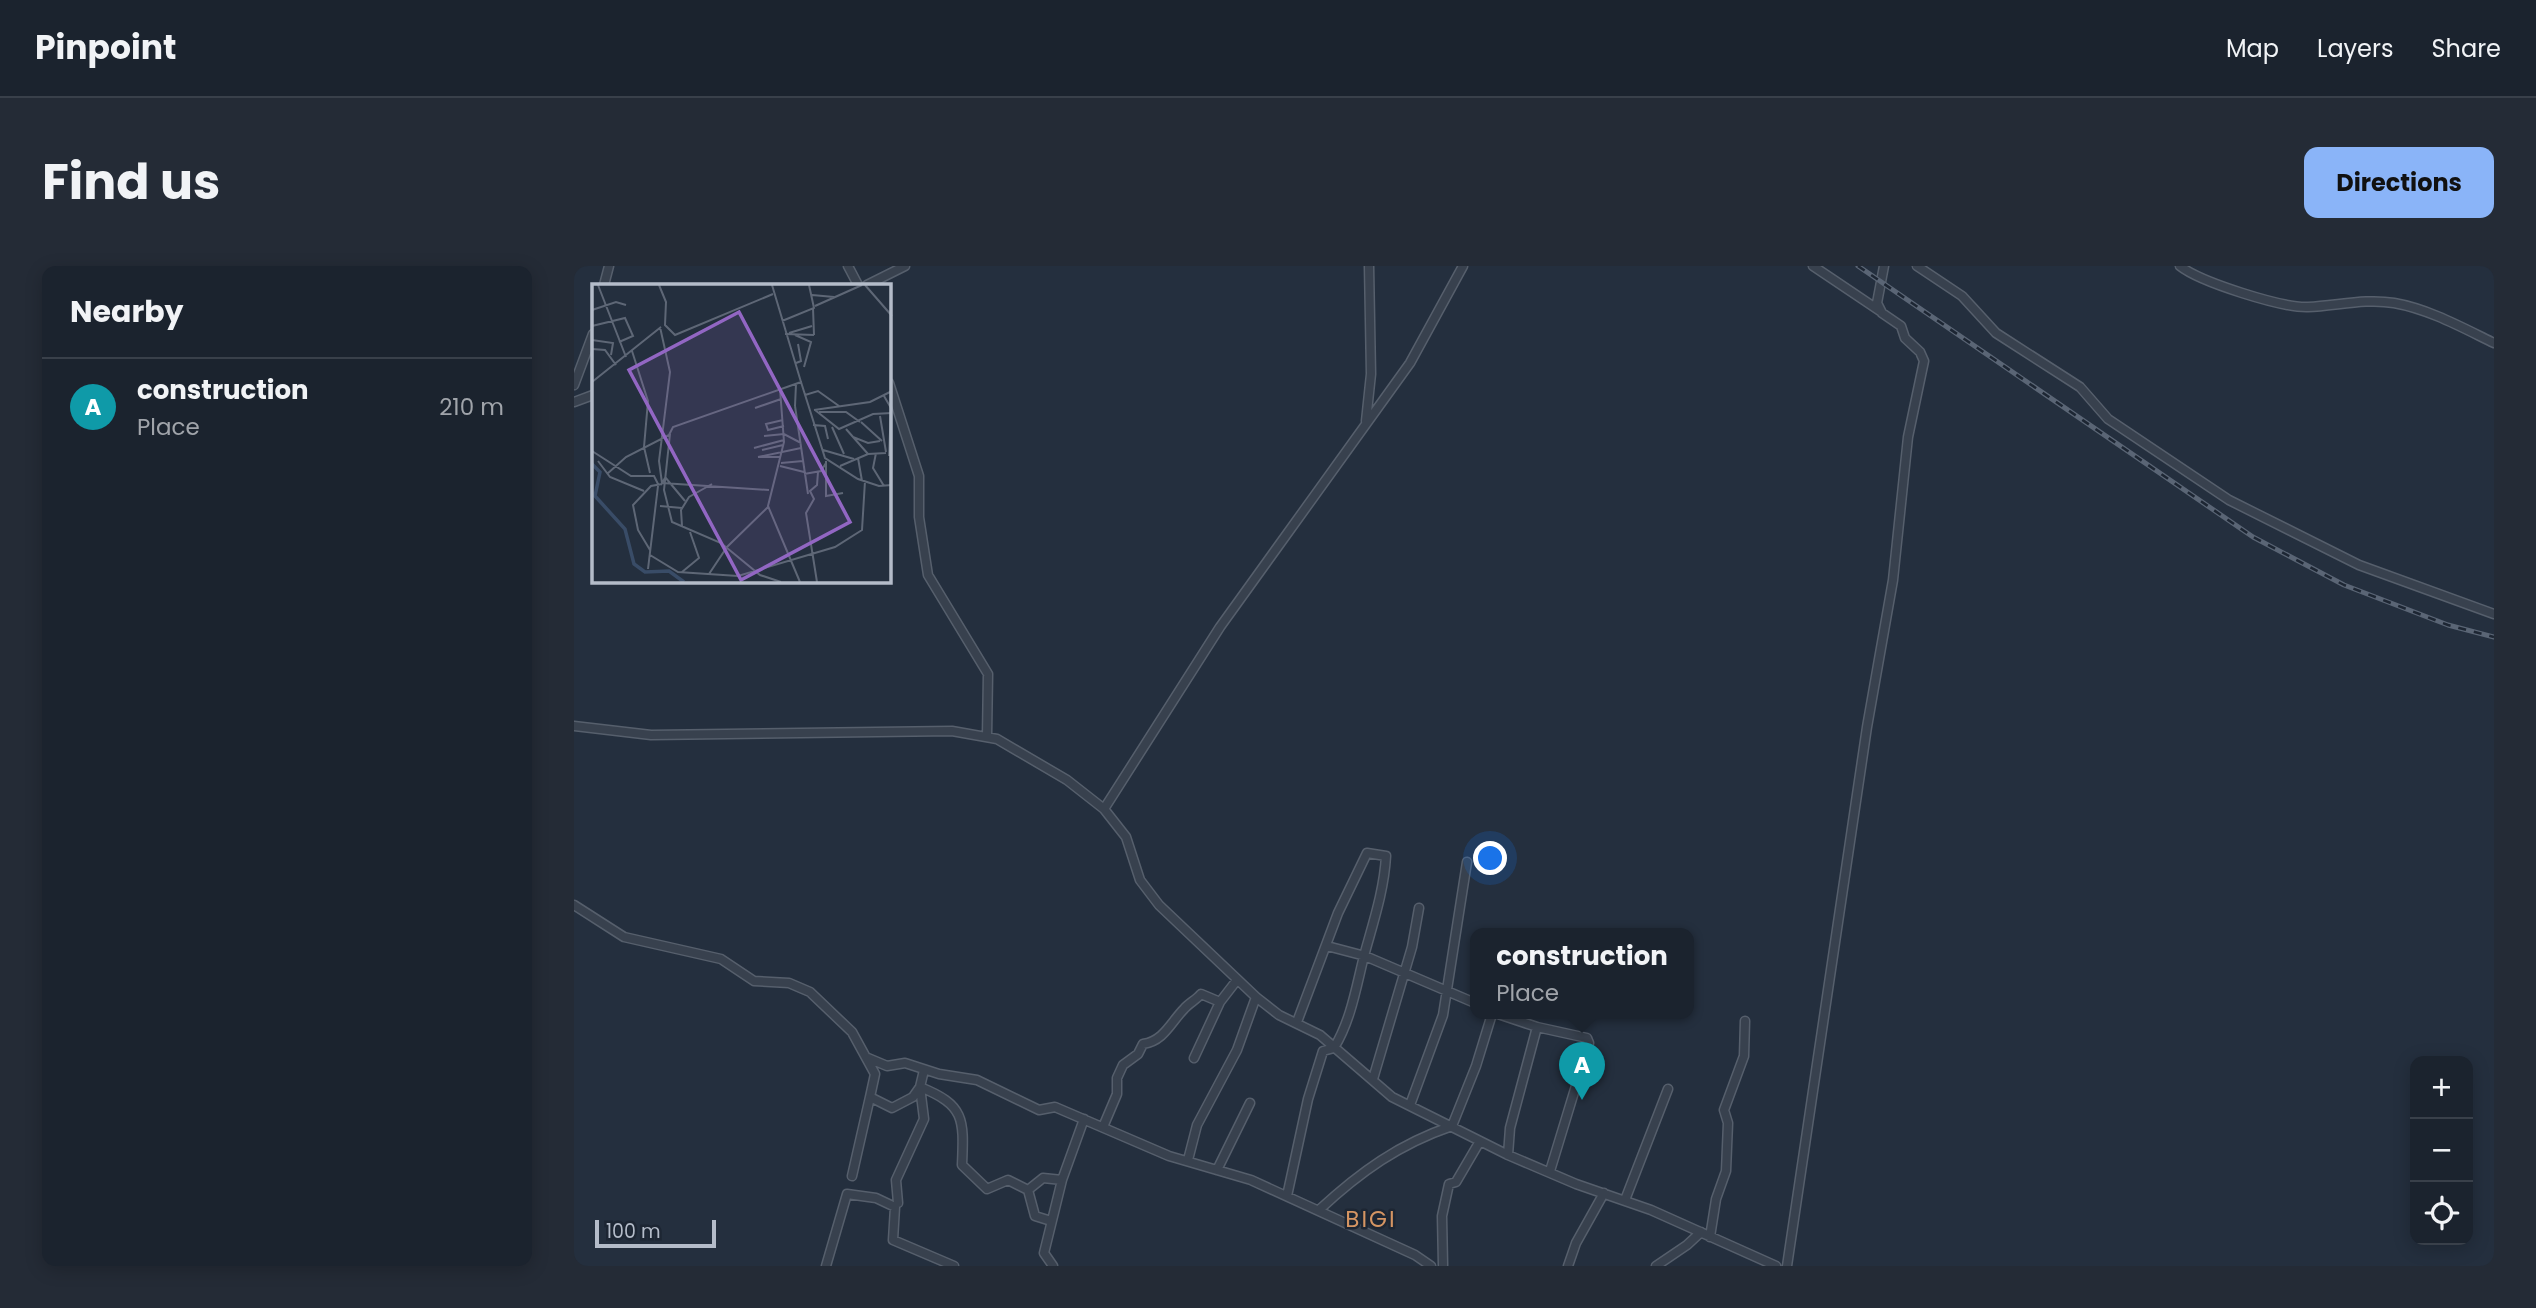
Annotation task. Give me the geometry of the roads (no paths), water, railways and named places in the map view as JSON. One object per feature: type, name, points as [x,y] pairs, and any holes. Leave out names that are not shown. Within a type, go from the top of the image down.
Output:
[{"type":"street","points":[[604,284],[609,266]]},
{"type":"street","points":[[848,266],[857,284]]},
{"type":"street","points":[[869,284],[905,266]]},
{"type":"street","points":[[1364,427],[1371,374],[1369,266]]},
{"type":"street","points":[[1104,809],[1220,627],[1424,342],[1462,266]]},
{"type":"street","points":[[1787,1266],[1867,727],[1893,580],[1908,437],[1924,361],[1920,352],[1905,338],[1900,326],[1813,266]]},
{"type":"street","points":[[1882,313],[1876,293],[1884,266]]},
{"type":"street","points":[[1917,266],[1962,296],[1996,333],[2080,387],[2108,419],[2229,500],[2359,565],[2494,614]]},
{"type":"street","points":[[2180,266],[2203,280],[2284,304],[2304,307],[2377,301],[2396,303],[2452,323],[2494,343]]},
{"type":"street","points":[[574,385],[592,337]]},
{"type":"street","points":[[891,389],[919,476],[919,517],[928,575],[984,663],[988,674],[987,736]]},
{"type":"street","points":[[574,402],[592,395]]},
{"type":"street","points":[[574,726],[651,735],[952,731],[987,736],[1067,780],[1104,809],[1126,837],[1146,891],[1255,997],[1279,1015],[1297,1021],[1334,1048],[1392,1097],[1508,1154],[1625,1200],[1776,1266]]},
{"type":"street","points":[[1287,1196],[1323,1051],[1334,1048],[1346,1028],[1384,884],[1386,856],[1367,853],[1338,913],[1297,1021]]},
{"type":"street","points":[[1410,1105],[1443,1015],[1467,862]]},
{"type":"street","points":[[574,905],[624,937],[721,960],[754,981],[789,983],[817,997],[852,1032],[876,1074],[852,1176]]},
{"type":"street","points":[[1373,1079],[1412,947],[1419,908]]},
{"type":"street","points":[[1327,946],[1365,956],[1470,1001]]},
{"type":"street","points":[[1194,1059],[1220,1002],[1237,980]]},
{"type":"street","points":[[1103,1127],[1117,1094],[1116,1078],[1129,1058],[1138,1054],[1143,1044],[1153,1043],[1175,1024],[1182,1011],[1201,994],[1220,1002]]},
{"type":"street","points":[[1188,1160],[1197,1125],[1237,1049],[1255,997]]},
{"type":"street","points":[[1452,1126],[1476,1066],[1490,1019]]},
{"type":"street","points":[[1513,1019],[1587,1038],[1589,1043],[1550,1171]]},
{"type":"street","points":[[1710,1237],[1716,1199],[1726,1171],[1728,1123],[1724,1110],[1744,1056],[1745,1021]]},
{"type":"street","points":[[1508,1154],[1510,1128],[1536,1027]]},
{"type":"street","points":[[868,1058],[887,1066],[905,1063],[924,1070],[977,1080],[1039,1110],[1055,1107],[1169,1156],[1188,1160],[1287,1196],[1431,1265],[1445,1266],[1442,1216],[1449,1184],[1456,1182],[1480,1141]]},
{"type":"street","points":[[870,1097],[892,1108],[914,1097],[920,1087],[924,1070]]},
{"type":"street","points":[[920,1087],[943,1097],[955,1106],[962,1128],[962,1165],[987,1189],[1009,1181],[1028,1191],[1035,1216],[1051,1221]]},
{"type":"street","points":[[898,1203],[896,1180],[924,1119],[920,1087]]},
{"type":"street","points":[[1625,1200],[1668,1088]]},
{"type":"street","points":[[1217,1170],[1250,1103]]},
{"type":"street","points":[[1053,1266],[1044,1253],[1062,1180],[1084,1119]]},
{"type":"street","points":[[1319,1210],[1353,1178],[1415,1138],[1452,1126]]},
{"type":"street","points":[[1028,1191],[1043,1178],[1062,1180]]},
{"type":"street","points":[[1568,1266],[1576,1244],[1604,1193]]},
{"type":"street","points":[[826,1266],[847,1194],[876,1198],[895,1207],[893,1240],[954,1266]]},
{"type":"street","points":[[1656,1266],[1701,1232]]},
{"type":"railway","points":[[1858,266],[2253,537],[2344,585],[2448,625],[2494,637]]},
{"type":"place","name":"construction","points":[[1582,1100]]},
{"type":"district","name":"BIGI","points":[[1371,1219]]}]
